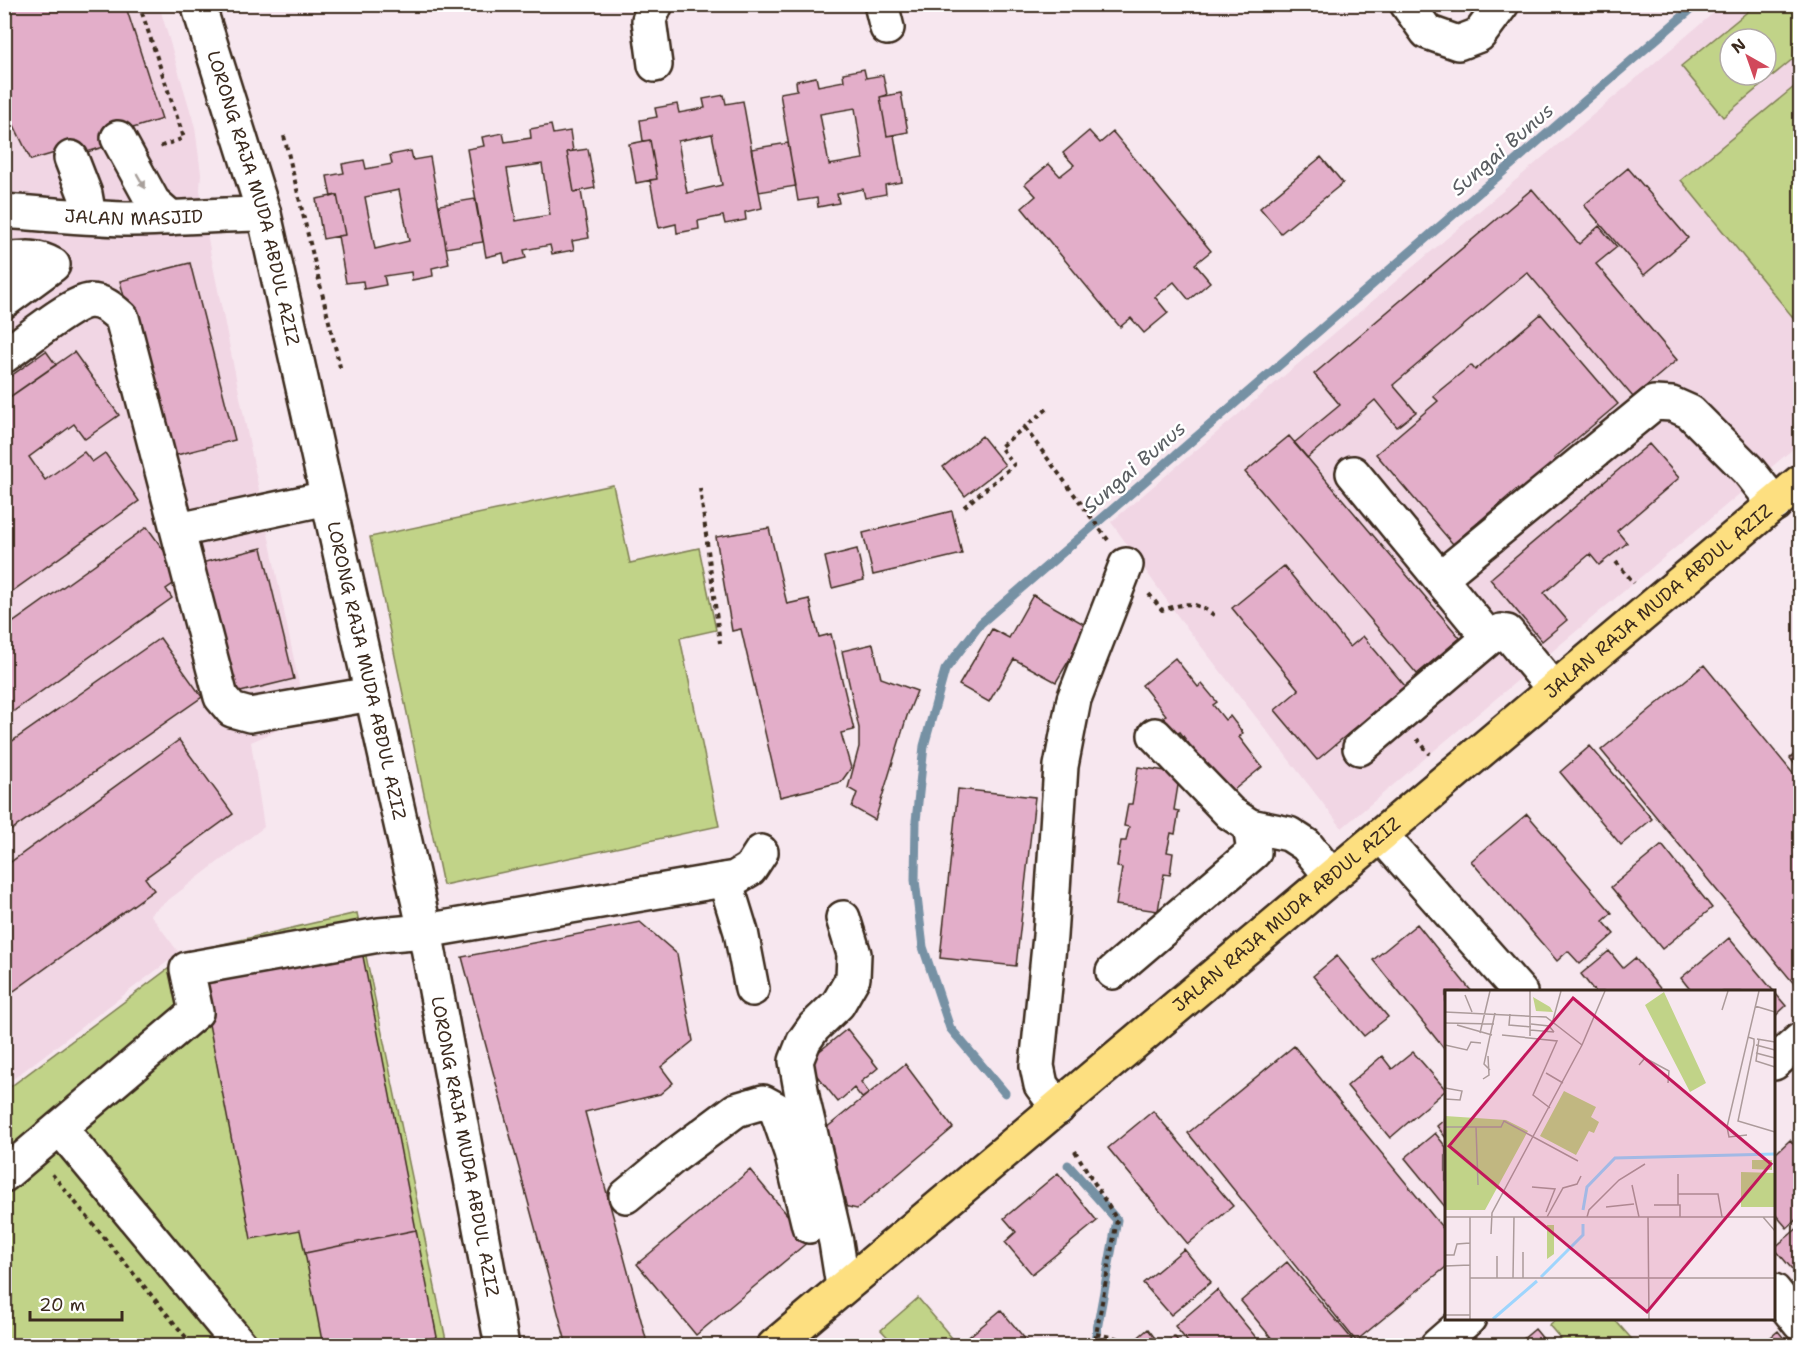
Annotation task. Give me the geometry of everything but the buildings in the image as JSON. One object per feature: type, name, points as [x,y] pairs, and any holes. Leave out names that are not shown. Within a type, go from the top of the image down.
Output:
[{"type":"main road","name":"JALAN RAJA MUDA ABDUL AZIZ","points":[[774,1346],[1800,482]]},
{"type":"street","name":"LORONG RAJA MUDA ABDUL AZIZ","points":[[198,4],[264,214],[425,931],[502,1346]]},
{"type":"street","points":[[655,65],[649,20],[656,4]]},
{"type":"street","points":[[1407,4],[1427,32],[1458,43],[1479,35],[1502,4]]},
{"type":"street","points":[[123,148],[153,202],[171,218]]},
{"type":"street","points":[[71,158],[85,194],[88,216]]},
{"type":"street","name":"JALAN MASJID","points":[[4,211],[124,219],[264,214]]},
{"type":"street","points":[[4,260],[33,257],[45,259],[53,265],[4,301]]},
{"type":"street","points":[[4,356],[76,305],[91,301],[110,306],[122,318],[221,697],[232,710],[250,715],[371,694]]},
{"type":"street","points":[[1440,578],[1654,403],[1672,404],[1690,412],[1748,470],[1775,504]]},
{"type":"street","points":[[1353,473],[1489,638]]},
{"type":"street","points":[[193,527],[327,498]]},
{"type":"street","points":[[1052,1113],[1041,1085],[1037,1066],[1050,936],[1061,766],[1074,699],[1117,552]]},
{"type":"street","points":[[1360,748],[1500,631],[1507,632],[1554,688]]},
{"type":"street","points":[[1155,735],[1230,813],[1251,826],[1289,834],[1306,845],[1332,877]]},
{"type":"street","points":[[1113,972],[1254,852],[1251,826]]},
{"type":"street","points":[[1382,835],[1518,990]]},
{"type":"street","points":[[4,1175],[196,1012],[187,969],[379,935],[425,931],[735,879],[750,869],[761,852]]},
{"type":"street","points":[[725,880],[741,932],[752,989]]},
{"type":"street","points":[[833,1295],[836,1242],[796,1061],[804,1041],[814,1027],[838,1004],[853,978],[854,954],[843,918]]},
{"type":"street","points":[[1775,1061],[1800,1040]]},
{"type":"street","points":[[626,1196],[689,1144],[736,1110],[763,1102],[776,1109],[791,1152],[817,1255],[833,1295]]},
{"type":"street","points":[[60,1128],[241,1346]]},
{"type":"street","points":[[1775,1293],[1800,1324]]},
{"type":"street","points":[[1437,1346],[1467,1320]]},
{"type":"path","points":[[123,148],[184,138],[139,4]]},
{"type":"path","points":[[284,136],[341,371]]},
{"type":"path","points":[[964,507],[1014,465],[1000,447],[1047,409]]},
{"type":"path","points":[[1025,428],[1162,610],[1185,604],[1198,604],[1214,615]]},
{"type":"path","points":[[700,488],[720,643]]},
{"type":"path","points":[[1616,562],[1640,591]]},
{"type":"path","points":[[1075,1151],[1117,1220],[1094,1346]]},
{"type":"path","points":[[51,1173],[193,1346]]},
{"type":"path","points":[[1096,1334],[1116,1338],[1115,1346]]},
{"type":"shaded area","points":[[5,5],[159,5],[195,127],[201,174],[200,190],[211,256],[300,689],[312,694],[314,714],[251,742],[264,827],[150,914],[179,953],[5,1085]]},
{"type":"shaded area","points":[[1723,5],[1800,5],[1800,443],[1342,828],[1180,619],[1111,522]]},
{"type":"green space","points":[[1757,4],[1800,5],[1800,53],[1778,71],[1778,27],[1729,27]]},
{"type":"green space","points":[[1718,36],[1718,87],[1759,87],[1723,117],[1681,66]]},
{"type":"green space","points":[[1800,82],[1800,326],[1681,180]]},
{"type":"green space","points":[[613,485],[630,563],[699,548],[716,630],[680,638],[719,826],[443,885],[370,537]]},
{"type":"green space","points":[[357,913],[447,1345],[5,1346],[5,1091],[192,951]]},
{"type":"green space","points":[[918,1298],[958,1345],[895,1345],[881,1330]]},
{"type":"green space","points":[[1556,1320],[1615,1320],[1637,1345],[1566,1345],[1549,1325]]},
{"type":"waterway","name":"Sungai Bunus","points":[[1005,1093],[950,1028],[923,947],[915,880],[916,821],[924,746],[945,670],[981,623],[1697,4]]},
{"type":"waterway","name":"Sungai Bunus","points":[[1068,1165],[1117,1220],[1094,1346]]}]
